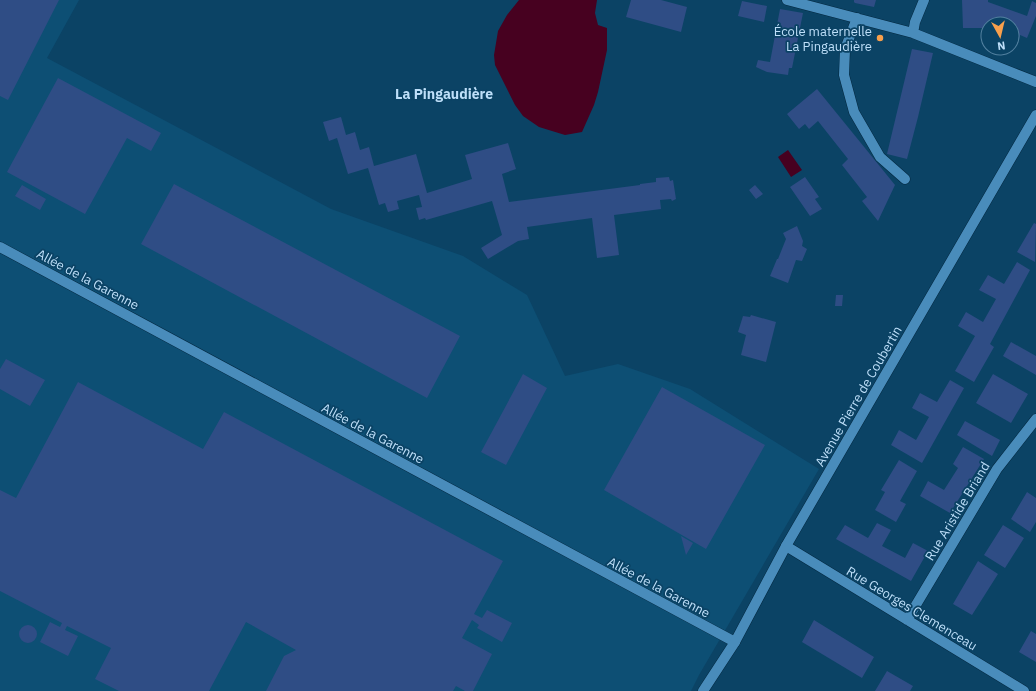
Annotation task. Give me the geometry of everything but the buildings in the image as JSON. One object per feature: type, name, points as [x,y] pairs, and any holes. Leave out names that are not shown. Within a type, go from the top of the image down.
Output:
[{"type":"street","points":[[787,0],[913,33],[1036,82]]},
{"type":"street","points":[[913,33],[915,22],[924,0]]},
{"type":"street","points":[[856,18],[846,49],[844,75],[854,112],[880,157],[905,179]]},
{"type":"street","name":"Avenue Pierre de Coubertin","points":[[703,691],[735,642],[786,546],[1036,115]]},
{"type":"street","name":"Allée de la Garenne","points":[[0,247],[735,642]]},
{"type":"street","name":"Rue Aristide Briand","points":[[907,620],[997,469],[1036,419]]},
{"type":"street","name":"Rue Georges Clemenceau","points":[[786,546],[1024,691]]},
{"type":"shaded area","points":[[0,0],[79,0],[47,58],[331,209],[463,256],[527,295],[565,376],[618,364],[690,389],[819,469],[691,691],[0,691]]},
{"type":"shaded area","points":[[519,0],[597,0],[595,13],[598,25],[607,28],[607,50],[598,92],[582,132],[565,135],[539,127],[523,116],[515,105],[495,65],[494,55],[498,31],[507,15]]},
{"type":"shaded area","points":[[788,150],[802,170],[791,177],[778,157]]},
{"type":"place","name":"École maternelle La Pingaudière","points":[[880,38]]},
{"type":"district","name":"La Pingaudière","points":[[444,94]]}]
